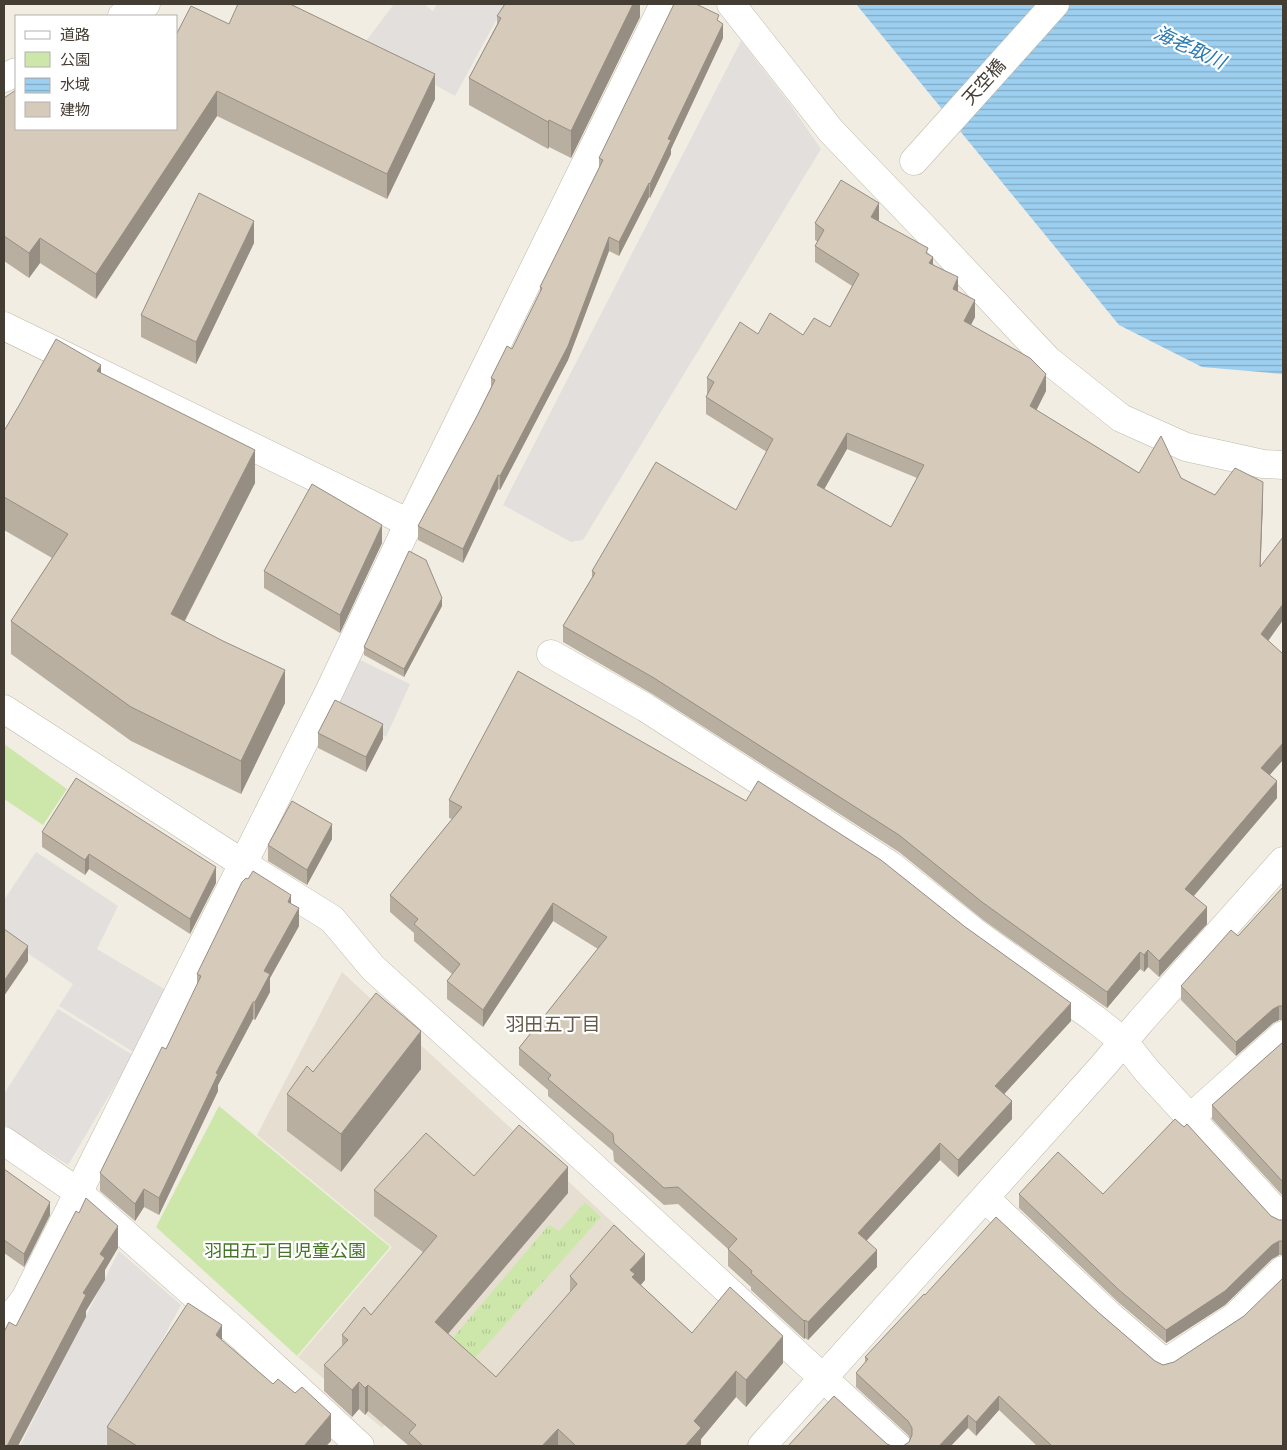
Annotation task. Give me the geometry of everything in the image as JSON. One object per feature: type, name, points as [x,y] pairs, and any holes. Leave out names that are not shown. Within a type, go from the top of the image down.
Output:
[{"type":"street","points":[[124,15],[146,4]]},
{"type":"street","points":[[4,1325],[25,1299],[329,692],[409,522],[664,4]]},
{"type":"street","points":[[731,4],[831,131],[1048,360],[1121,418],[1186,447],[1263,464],[1283,464]]},
{"type":"street","name":"天空橋","points":[[914,161],[1055,4]]},
{"type":"street","points":[[4,326],[409,522]]},
{"type":"street","points":[[552,654],[646,708],[890,865],[973,931],[1084,1010],[1124,1042],[1138,1062],[1283,1219]]},
{"type":"street","points":[[4,708],[242,863],[332,919],[373,968],[580,1154],[897,1446]]},
{"type":"street","points":[[762,1446],[1124,1042],[1283,861]]},
{"type":"street","points":[[1190,1118],[1283,1035]]},
{"type":"street","points":[[4,1141],[78,1192],[241,1336],[360,1446]]},
{"type":"street","points":[[985,1198],[1108,1314],[1165,1363],[1235,1317],[1283,1270]]},
{"type":"shaded area","points":[[394,4],[424,4],[433,11],[437,4],[505,4],[455,96],[363,45]]},
{"type":"shaded area","points":[[741,41],[790,104],[821,149],[583,540],[571,542],[503,505]]},
{"type":"shaded area","points":[[358,659],[410,684],[386,737],[334,707]]},
{"type":"shaded area","points":[[36,852],[118,906],[97,949],[166,990],[135,1053],[59,1006],[73,984],[4,937],[4,900]]},
{"type":"shaded area","points":[[342,972],[622,1231],[495,1398],[416,1392],[382,1428],[298,1357],[392,1247],[257,1135]]},
{"type":"shaded area","points":[[58,1009],[133,1055],[68,1165],[4,1125],[4,1094]]},
{"type":"shaded area","points":[[119,1251],[181,1305],[105,1446],[20,1446]]},
{"type":"green space","points":[[4,744],[67,789],[43,825],[4,799]]},
{"type":"green space","name":"羽田五丁目児童公園","points":[[219,1106],[390,1247],[297,1356],[156,1227]]},
{"type":"green space","points":[[585,1202],[601,1217],[436,1402],[416,1381],[549,1225],[559,1231]]},
{"type":"water","name":"海老取川","points":[[856,4],[1283,4],[1283,374],[1202,367],[1119,325]]},
{"type":"building","points":[[238,4],[290,4],[435,74],[387,174],[217,91],[96,274],[40,238],[29,253],[4,236],[4,98],[15,91],[15,130],[178,130],[178,31],[191,6],[229,24]]},
{"type":"building","points":[[505,4],[633,4],[571,131],[549,120],[548,122],[469,78],[501,18],[497,16]]},
{"type":"building","points":[[674,4],[696,4],[719,15],[717,20],[723,24],[668,139],[671,140],[619,242],[609,237],[568,346],[500,476],[498,475],[463,549],[418,526],[495,380],[491,378],[507,346],[512,349],[542,288],[540,287],[603,160],[599,158]]},
{"type":"building","points":[[841,180],[879,203],[871,217],[928,248],[926,253],[933,257],[929,263],[958,277],[953,289],[975,300],[964,321],[1030,358],[1046,374],[1030,406],[1139,473],[1161,436],[1181,478],[1215,495],[1235,468],[1263,482],[1260,567],[1283,537],[1283,604],[1261,634],[1283,654],[1283,743],[1261,768],[1277,781],[1185,889],[1207,907],[1159,961],[1148,950],[1144,955],[1140,952],[1107,992],[982,902],[899,835],[654,678],[563,626],[595,573],[592,571],[656,462],[736,510],[773,439],[706,397],[714,382],[707,378],[740,322],[758,334],[770,313],[803,335],[814,318],[830,327],[859,274],[815,246],[824,230],[815,223]],"holes":[[[847,433],[924,465],[891,527],[817,485]]]},
{"type":"building","points":[[199,193],[254,221],[196,342],[141,315]]},
{"type":"building","points":[[56,339],[101,365],[97,371],[255,450],[171,614],[285,670],[241,761],[131,707],[11,621],[68,534],[4,497],[4,431]]},
{"type":"building","points":[[312,484],[382,525],[340,615],[264,571]]},
{"type":"building","points":[[409,551],[426,560],[442,598],[404,669],[364,647]]},
{"type":"building","points":[[518,671],[746,801],[758,781],[881,860],[964,926],[1071,1003],[995,1086],[1012,1101],[958,1160],[940,1143],[858,1233],[877,1250],[808,1322],[804,1321],[751,1273],[752,1271],[728,1249],[737,1239],[678,1187],[664,1188],[614,1143],[613,1134],[548,1079],[551,1075],[519,1048],[607,937],[553,903],[483,1010],[447,981],[460,964],[414,924],[418,919],[390,895],[462,807],[449,800]]},
{"type":"building","points":[[335,700],[383,724],[366,757],[318,733]]},
{"type":"building","points":[[76,778],[216,867],[190,919],[89,854],[85,860],[42,832]]},
{"type":"building","points":[[292,801],[332,824],[307,870],[268,845]]},
{"type":"building","points":[[253,871],[291,895],[288,902],[299,908],[264,971],[270,974],[255,1002],[253,1002],[216,1073],[218,1074],[159,1198],[144,1189],[135,1204],[100,1173],[162,1047],[166,1049],[201,976],[197,974],[242,882],[246,878],[248,879]]},
{"type":"building","points":[[1283,887],[1283,1006],[1273,1009],[1236,1042],[1181,986],[1231,930],[1238,936]]},
{"type":"building","points":[[4,929],[28,946],[4,981]]},
{"type":"building","points":[[376,993],[421,1031],[341,1134],[287,1094],[307,1066],[313,1072]]},
{"type":"building","points":[[1283,1042],[1283,1182],[1212,1105]]},
{"type":"building","points":[[1175,1119],[1184,1127],[1187,1124],[1271,1216],[1283,1220],[1283,1241],[1272,1245],[1225,1291],[1166,1330],[1118,1289],[1019,1194],[1058,1152],[1103,1194]]},
{"type":"building","points":[[519,1125],[568,1167],[435,1322],[496,1377],[577,1284],[570,1276],[614,1225],[645,1254],[630,1270],[635,1274],[632,1277],[692,1333],[730,1287],[783,1336],[746,1380],[736,1371],[694,1421],[701,1428],[685,1446],[576,1446],[558,1429],[542,1446],[423,1446],[409,1433],[416,1425],[368,1385],[365,1388],[359,1382],[352,1390],[324,1365],[348,1340],[342,1335],[364,1307],[371,1315],[437,1236],[374,1190],[426,1133],[474,1176]]},
{"type":"building","points":[[4,1169],[50,1202],[24,1254],[4,1240]]},
{"type":"building","points":[[86,1198],[118,1226],[100,1254],[105,1258],[83,1293],[86,1295],[7,1446],[4,1446],[4,1332],[9,1322],[16,1326],[76,1211],[79,1213]]},
{"type":"building","points":[[996,1217],[1098,1312],[1155,1361],[1163,1365],[1174,1362],[1244,1316],[1283,1278],[1283,1446],[1052,1446],[999,1396],[976,1422],[968,1415],[939,1446],[903,1446],[909,1442],[912,1435],[912,1428],[908,1421],[856,1373],[868,1359],[865,1357]]},
{"type":"building","points":[[188,1303],[222,1325],[216,1335],[273,1384],[278,1379],[295,1393],[302,1387],[331,1414],[304,1446],[137,1446],[107,1427]]},
{"type":"building","points":[[834,1396],[887,1444],[892,1446],[788,1446]]},
{"type":"district","name":"羽田五丁目","points":[[553,1024]]}]
